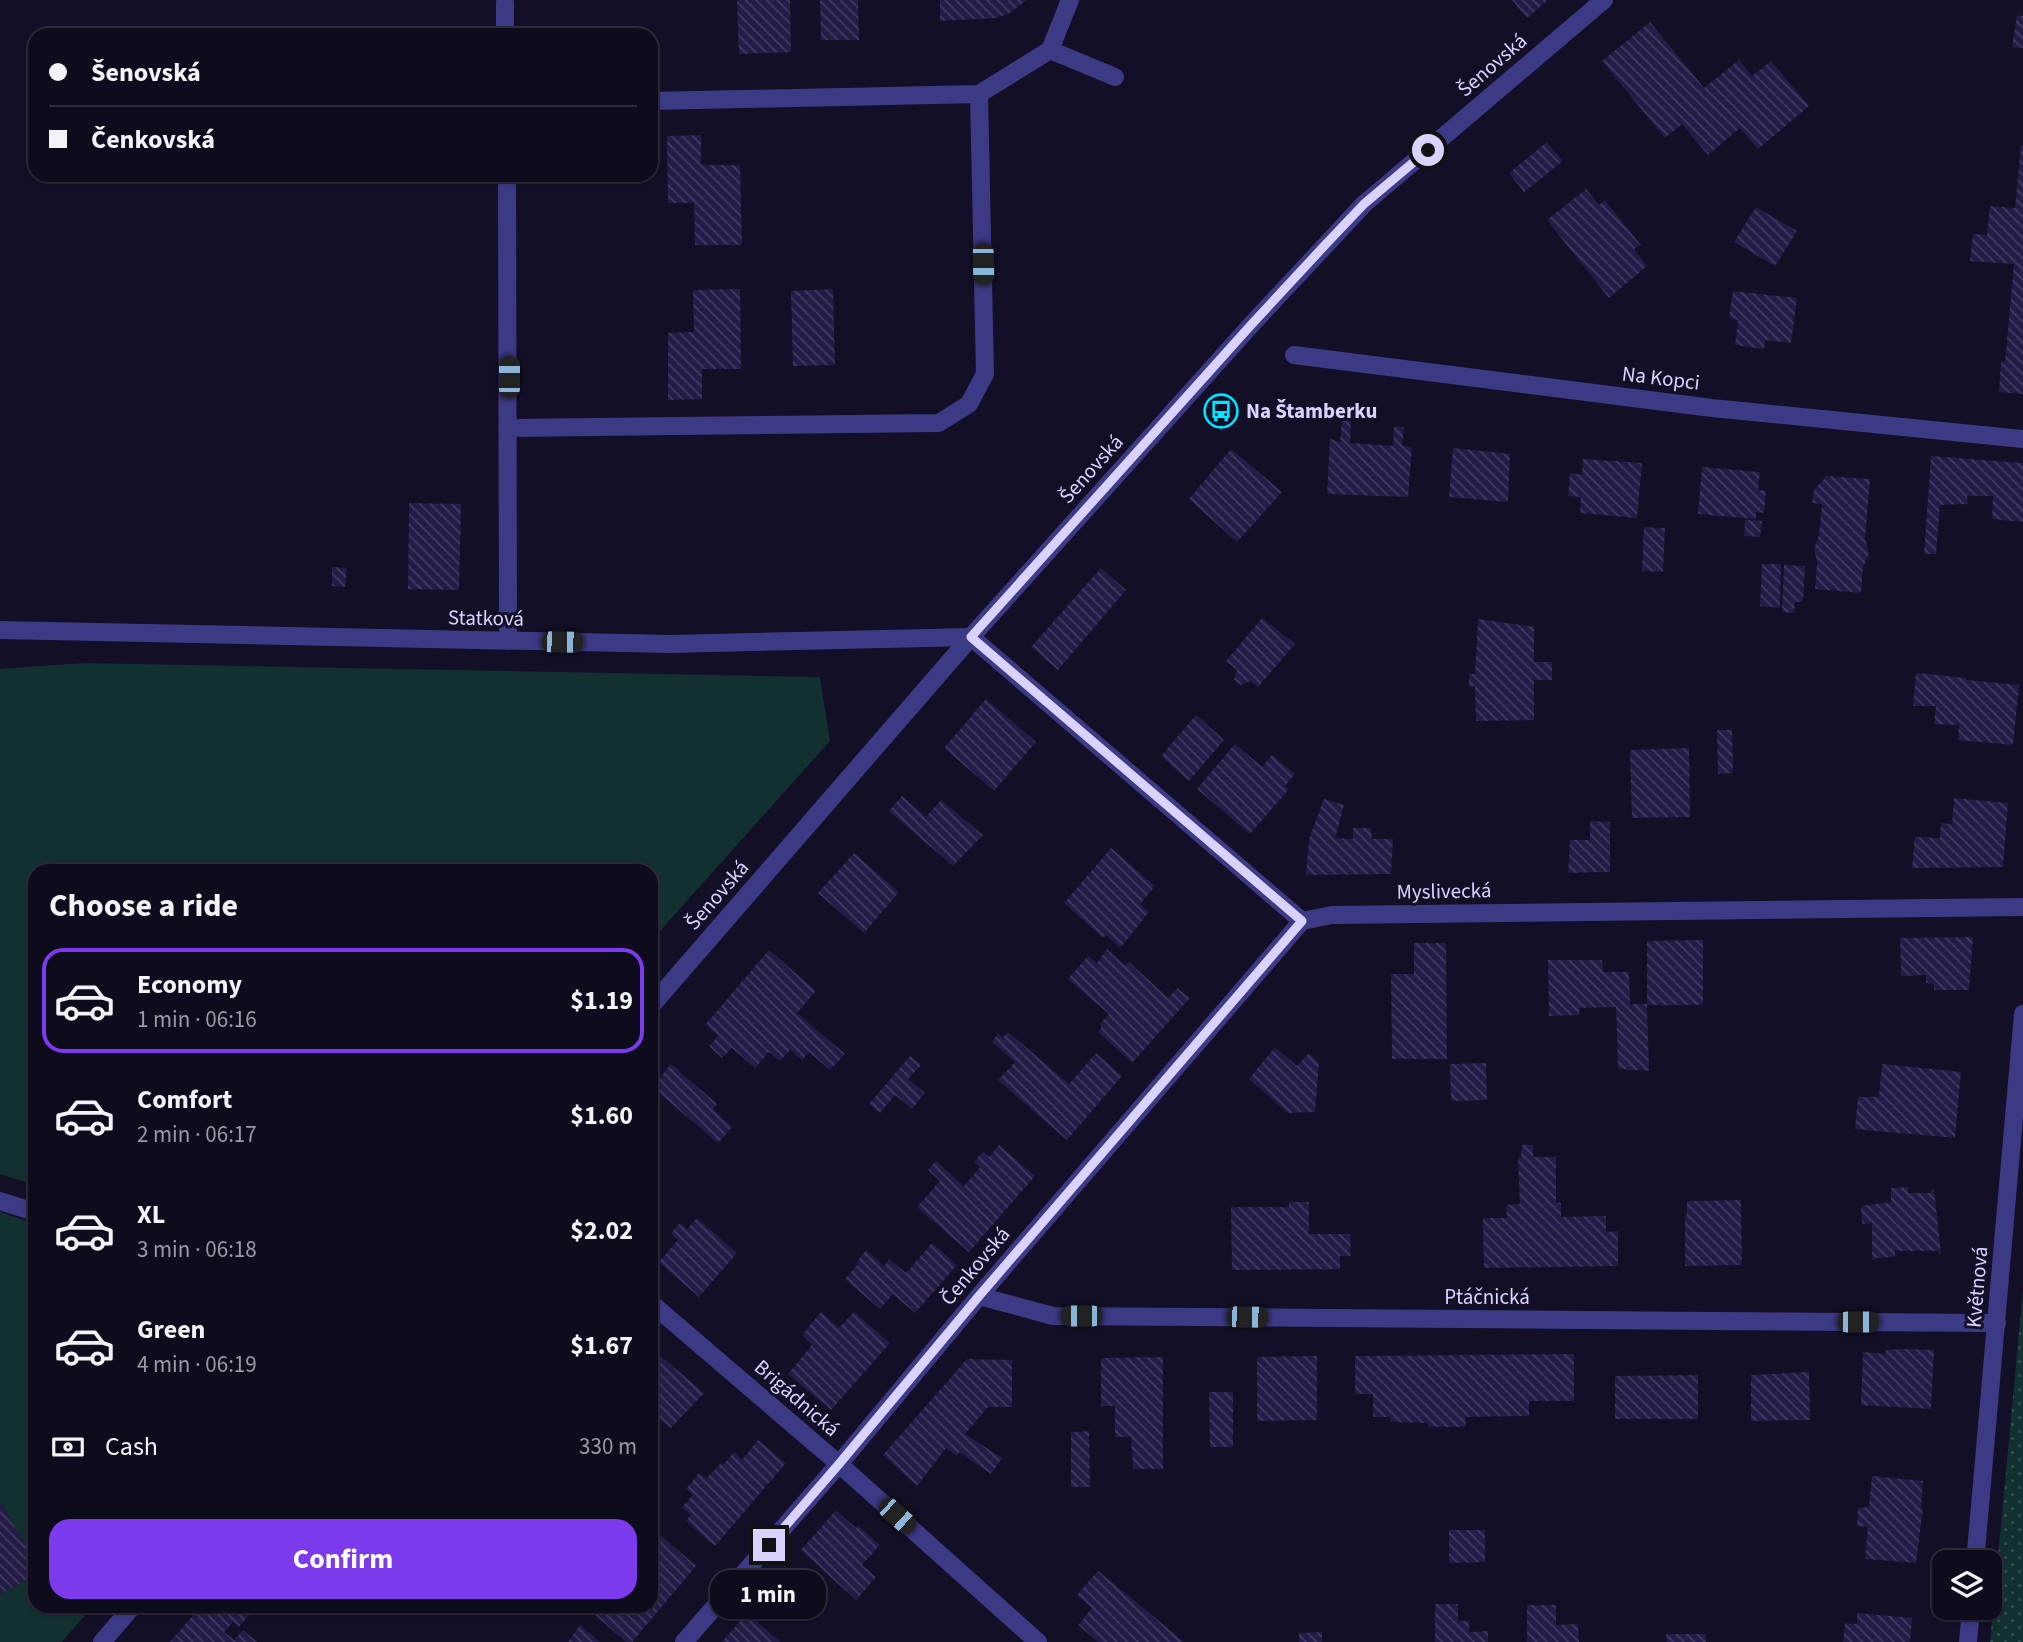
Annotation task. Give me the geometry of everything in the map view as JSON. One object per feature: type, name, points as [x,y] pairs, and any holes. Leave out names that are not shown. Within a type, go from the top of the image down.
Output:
[{"type":"street","points":[[658,101],[979,94],[1050,50],[1070,0]]},
{"type":"street","name":"Šenovská","points":[[658,998],[971,637],[1251,325],[1364,204],[1604,0]]},
{"type":"street","points":[[505,3],[505,28]]},
{"type":"street","points":[[1050,50],[1115,77]]},
{"type":"street","points":[[509,428],[939,423],[969,404],[985,374],[979,94]]},
{"type":"street","points":[[507,182],[508,641]]},
{"type":"street","name":"Na Kopci","points":[[1294,355],[1712,408],[2023,439]]},
{"type":"street","name":"Statková","points":[[0,630],[670,644],[971,637]]},
{"type":"street","points":[[971,637],[1302,921]]},
{"type":"street","name":"Myslivecká","points":[[1302,921],[1332,915],[2023,907]]},
{"type":"street","name":"Čenkovská","points":[[684,1642],[1302,921]]},
{"type":"street","name":"Květnová","points":[[1976,1550],[2023,1014]]},
{"type":"street","points":[[0,1201],[28,1210]]},
{"type":"street","name":"Ptáčnická","points":[[979,1296],[1053,1316],[1997,1323]]},
{"type":"street","name":"Brigádnická","points":[[658,1309],[839,1464],[1038,1642]]},
{"type":"street","points":[[102,1642],[127,1613]]},
{"type":"street","points":[[1968,1642],[1970,1620]]},
{"type":"green space","points":[[83,663],[820,677],[830,741],[658,933],[658,864],[28,864],[28,1183],[0,1174],[0,669]]},
{"type":"green space","points":[[0,1212],[28,1222],[28,1549],[0,1502]]},
{"type":"green space","points":[[2023,1290],[2023,1642],[1990,1642],[1992,1620],[2002,1620],[2002,1550],[1999,1550]]},
{"type":"green space","points":[[28,1578],[28,1613],[87,1613],[62,1642],[0,1642],[0,1595]]},
{"type":"building","points":[[737,0],[790,0],[791,52],[739,54]]},
{"type":"building","points":[[820,0],[858,0],[859,40],[821,40]]},
{"type":"building","points":[[940,0],[1027,0],[1008,14],[996,18],[940,21]]},
{"type":"building","points":[[1512,0],[1548,0],[1527,18]]},
{"type":"building","points":[[2017,15],[2023,16],[2023,48],[2012,47]]},
{"type":"building","points":[[1650,22],[1704,88],[1739,60],[1752,76],[1771,61],[1809,106],[1758,149],[1740,128],[1708,155],[1682,124],[1665,138],[1602,61]]},
{"type":"building","points":[[701,135],[701,165],[740,165],[742,245],[695,245],[694,203],[668,203],[667,136]]},
{"type":"building","points":[[1547,142],[1563,161],[1524,192],[1509,173]]},
{"type":"building","points":[[2021,145],[2023,394],[1999,392],[2001,362],[2005,362],[2014,264],[1970,261],[1973,234],[1987,235],[1990,206],[2015,208]]},
{"type":"building","points":[[1586,189],[1599,205],[1605,200],[1641,245],[1634,249],[1647,266],[1609,298],[1547,220]]},
{"type":"building","points":[[1756,207],[1797,231],[1775,266],[1734,242]]},
{"type":"building","points":[[740,289],[741,369],[702,369],[702,399],[668,400],[668,333],[694,332],[693,290]]},
{"type":"building","points":[[833,289],[835,365],[793,366],[791,291]]},
{"type":"building","points":[[1733,291],[1797,298],[1791,343],[1765,340],[1764,349],[1735,345],[1738,320],[1729,318]]},
{"type":"building","points":[[1342,421],[1351,421],[1350,443],[1393,446],[1394,427],[1404,427],[1402,446],[1412,447],[1408,497],[1327,494],[1330,439],[1340,442]]},
{"type":"building","points":[[1453,448],[1510,454],[1508,502],[1449,497]]},
{"type":"building","points":[[1231,449],[1282,492],[1237,542],[1189,499]]},
{"type":"building","points":[[1931,456],[2023,463],[2023,522],[1992,519],[1993,496],[1967,496],[1968,504],[1940,505],[1936,554],[1924,554]]},
{"type":"building","points":[[1583,459],[1642,463],[1637,518],[1580,513],[1581,497],[1568,496],[1570,473],[1582,475]]},
{"type":"building","points":[[1702,467],[1760,472],[1758,490],[1766,491],[1764,513],[1756,512],[1756,519],[1698,514]]},
{"type":"building","points":[[1825,476],[1870,479],[1865,539],[1869,554],[1863,567],[1861,593],[1815,589],[1817,562],[1814,549],[1819,535],[1822,504],[1812,503],[1814,490]]},
{"type":"building","points":[[409,503],[461,504],[459,590],[408,589]]},
{"type":"building","points":[[1745,520],[1762,521],[1760,537],[1744,536]]},
{"type":"building","points":[[1644,527],[1665,528],[1663,572],[1642,571]]},
{"type":"building","points":[[1762,564],[1781,564],[1780,608],[1760,606]]},
{"type":"building","points":[[1784,565],[1805,566],[1803,602],[1795,602],[1794,613],[1782,612]]},
{"type":"building","points":[[332,567],[347,568],[345,587],[332,586]]},
{"type":"building","points":[[1101,568],[1126,590],[1058,670],[1031,647]]},
{"type":"building","points":[[1262,618],[1295,644],[1258,687],[1250,681],[1241,685],[1234,680],[1237,670],[1226,661]]},
{"type":"building","points":[[1478,619],[1534,627],[1534,662],[1552,662],[1552,680],[1534,680],[1534,720],[1476,721],[1475,686],[1469,687],[1469,674],[1475,674]]},
{"type":"building","points":[[1916,673],[2019,685],[2013,745],[1958,740],[1959,725],[1934,724],[1936,706],[1913,706]]},
{"type":"building","points":[[986,699],[1036,742],[994,791],[944,748]]},
{"type":"building","points":[[1196,715],[1224,740],[1189,781],[1161,756]]},
{"type":"building","points":[[1717,730],[1732,730],[1733,773],[1718,774]]},
{"type":"building","points":[[1235,744],[1262,767],[1272,755],[1295,774],[1285,786],[1289,789],[1250,834],[1197,789]]},
{"type":"building","points":[[1689,748],[1690,817],[1632,818],[1630,750]]},
{"type":"building","points":[[902,796],[926,817],[941,800],[983,835],[953,866],[889,811]]},
{"type":"building","points":[[1954,798],[2008,803],[2003,867],[1912,868],[1915,837],[1940,838],[1941,823],[1952,824]]},
{"type":"building","points":[[1324,799],[1344,805],[1335,838],[1353,839],[1353,828],[1371,828],[1372,839],[1393,839],[1391,874],[1306,875],[1309,839]]},
{"type":"building","points":[[1590,821],[1610,822],[1610,872],[1568,873],[1570,840],[1590,840]]},
{"type":"building","points":[[1111,848],[1155,886],[1140,904],[1149,912],[1120,948],[1106,935],[1103,938],[1064,903]]},
{"type":"building","points":[[854,853],[899,892],[864,933],[818,893]]},
{"type":"building","points":[[1973,937],[1969,990],[1934,990],[1934,984],[1926,983],[1926,975],[1901,976],[1900,938]]},
{"type":"building","points":[[1703,940],[1703,1005],[1647,1005],[1647,941]]},
{"type":"building","points":[[1414,943],[1446,943],[1447,1059],[1392,1059],[1391,974],[1414,974]]},
{"type":"building","points":[[1107,949],[1125,966],[1129,962],[1168,998],[1177,988],[1190,998],[1132,1063],[1098,1032],[1102,1027],[1100,1024],[1109,1014],[1068,979],[1088,956],[1097,963]]},
{"type":"building","points":[[769,950],[816,991],[797,1013],[845,1054],[830,1070],[809,1052],[802,1060],[790,1050],[780,1061],[769,1052],[755,1068],[732,1048],[722,1058],[709,1046],[718,1036],[705,1025]]},
{"type":"building","points":[[1548,960],[1602,960],[1603,972],[1629,972],[1630,1004],[1647,1004],[1649,1071],[1618,1069],[1616,1007],[1580,1008],[1579,1015],[1549,1016]]},
{"type":"building","points":[[1008,1032],[1069,1084],[1096,1053],[1122,1076],[1067,1140],[998,1080],[1015,1062],[992,1042],[998,1033],[1003,1038]]},
{"type":"building","points":[[1275,1047],[1297,1066],[1309,1053],[1319,1063],[1315,1112],[1288,1113],[1249,1079]]},
{"type":"building","points":[[910,1056],[921,1065],[908,1079],[925,1093],[912,1109],[895,1095],[880,1113],[869,1104]]},
{"type":"building","points":[[1486,1063],[1487,1100],[1451,1101],[1450,1064]]},
{"type":"building","points":[[671,1064],[717,1104],[713,1109],[732,1127],[718,1143],[658,1092],[658,1080]]},
{"type":"building","points":[[1882,1064],[1961,1072],[1955,1138],[1855,1129],[1858,1097],[1879,1097]]},
{"type":"building","points":[[999,1145],[1035,1176],[969,1252],[917,1207],[940,1181],[928,1170],[936,1161],[964,1186],[980,1167],[974,1162],[983,1152],[989,1157]]},
{"type":"building","points":[[1522,1145],[1533,1145],[1533,1157],[1556,1157],[1556,1202],[1561,1203],[1561,1217],[1606,1216],[1606,1232],[1618,1231],[1618,1266],[1484,1268],[1483,1218],[1507,1218],[1506,1205],[1520,1204],[1518,1157],[1521,1157]]},
{"type":"building","points":[[1908,1187],[1908,1193],[1931,1193],[1931,1189],[1934,1189],[1941,1254],[1938,1251],[1895,1251],[1895,1257],[1872,1260],[1872,1223],[1862,1224],[1861,1206],[1891,1202],[1891,1188]]},
{"type":"building","points":[[1741,1200],[1742,1265],[1685,1266],[1687,1201]]},
{"type":"building","points":[[1289,1202],[1309,1202],[1309,1234],[1350,1234],[1351,1256],[1340,1256],[1340,1269],[1232,1270],[1231,1207],[1289,1207]]},
{"type":"building","points":[[697,1218],[737,1253],[699,1297],[659,1262],[678,1240],[671,1233],[680,1223],[687,1229]]},
{"type":"building","points":[[932,1243],[957,1265],[915,1313],[893,1294],[880,1309],[845,1279],[866,1250],[884,1266],[889,1259],[906,1273]]},
{"type":"building","points":[[821,1312],[839,1328],[854,1312],[890,1343],[831,1410],[788,1374],[812,1345],[802,1335]]},
{"type":"building","points":[[1886,1350],[1934,1350],[1931,1409],[1861,1405],[1863,1352],[1885,1354]]},
{"type":"building","points":[[658,1354],[704,1393],[671,1428],[658,1418]]},
{"type":"building","points":[[1574,1354],[1574,1401],[1529,1401],[1529,1416],[1465,1417],[1466,1427],[1428,1427],[1428,1423],[1391,1422],[1390,1417],[1373,1417],[1373,1394],[1355,1394],[1355,1356]]},
{"type":"building","points":[[1317,1356],[1317,1420],[1257,1421],[1257,1357]]},
{"type":"building","points":[[1163,1357],[1163,1469],[1133,1469],[1131,1437],[1115,1437],[1115,1406],[1101,1406],[1101,1358]]},
{"type":"building","points":[[967,1359],[1012,1360],[1012,1407],[988,1407],[965,1434],[1002,1458],[991,1474],[959,1452],[957,1456],[946,1448],[917,1486],[883,1455]]},
{"type":"building","points":[[1809,1372],[1810,1420],[1751,1421],[1751,1375]]},
{"type":"building","points":[[1698,1375],[1698,1419],[1615,1419],[1615,1376]]},
{"type":"building","points":[[1209,1392],[1233,1392],[1233,1447],[1210,1447]]},
{"type":"building","points":[[1089,1431],[1090,1487],[1071,1487],[1071,1432]]},
{"type":"building","points":[[758,1440],[786,1463],[715,1546],[686,1521],[691,1515],[682,1507],[693,1495],[686,1489],[699,1473],[706,1479],[734,1452],[742,1460]]},
{"type":"building","points":[[1872,1476],[1923,1481],[1923,1508],[1916,1563],[1865,1559],[1868,1527],[1857,1526],[1858,1508],[1869,1507]]},
{"type":"building","points":[[0,1502],[28,1549],[28,1578],[0,1595]]},
{"type":"building","points":[[836,1510],[880,1545],[862,1565],[876,1577],[856,1600],[801,1550]]},
{"type":"building","points":[[1449,1530],[1485,1530],[1485,1562],[1449,1563]]},
{"type":"building","points":[[658,1536],[696,1566],[658,1611]]},
{"type":"building","points":[[1098,1571],[1184,1642],[1098,1642],[1078,1625],[1092,1608],[1077,1595]]},
{"type":"building","points":[[1435,1604],[1458,1604],[1458,1621],[1469,1621],[1469,1632],[1488,1631],[1488,1642],[1435,1642]]},
{"type":"building","points":[[1527,1605],[1556,1605],[1556,1625],[1578,1624],[1579,1642],[1527,1642]]},
{"type":"building","points":[[195,1613],[251,1613],[239,1627],[233,1622],[224,1632],[234,1640],[243,1630],[257,1642],[170,1642]]},
{"type":"building","points":[[593,1613],[656,1613],[632,1642],[626,1642]]},
{"type":"building","points":[[747,1613],[780,1642],[722,1642]]},
{"type":"building","points":[[1857,1613],[1912,1618],[1910,1642],[1843,1642],[1845,1623],[1857,1624]]},
{"type":"building","points":[[580,1625],[600,1642],[568,1642]]},
{"type":"building","points":[[1322,1632],[1322,1642],[1299,1642],[1299,1633]]},
{"type":"building","points":[[1666,1634],[1706,1634],[1706,1642],[1667,1642]]},
{"type":"place","name":"Na Štamberku","points":[[1221,411]]},
{"type":"route","points":[[769,1545],[1302,921],[971,637],[1326,244],[1364,204],[1428,150]]}]
